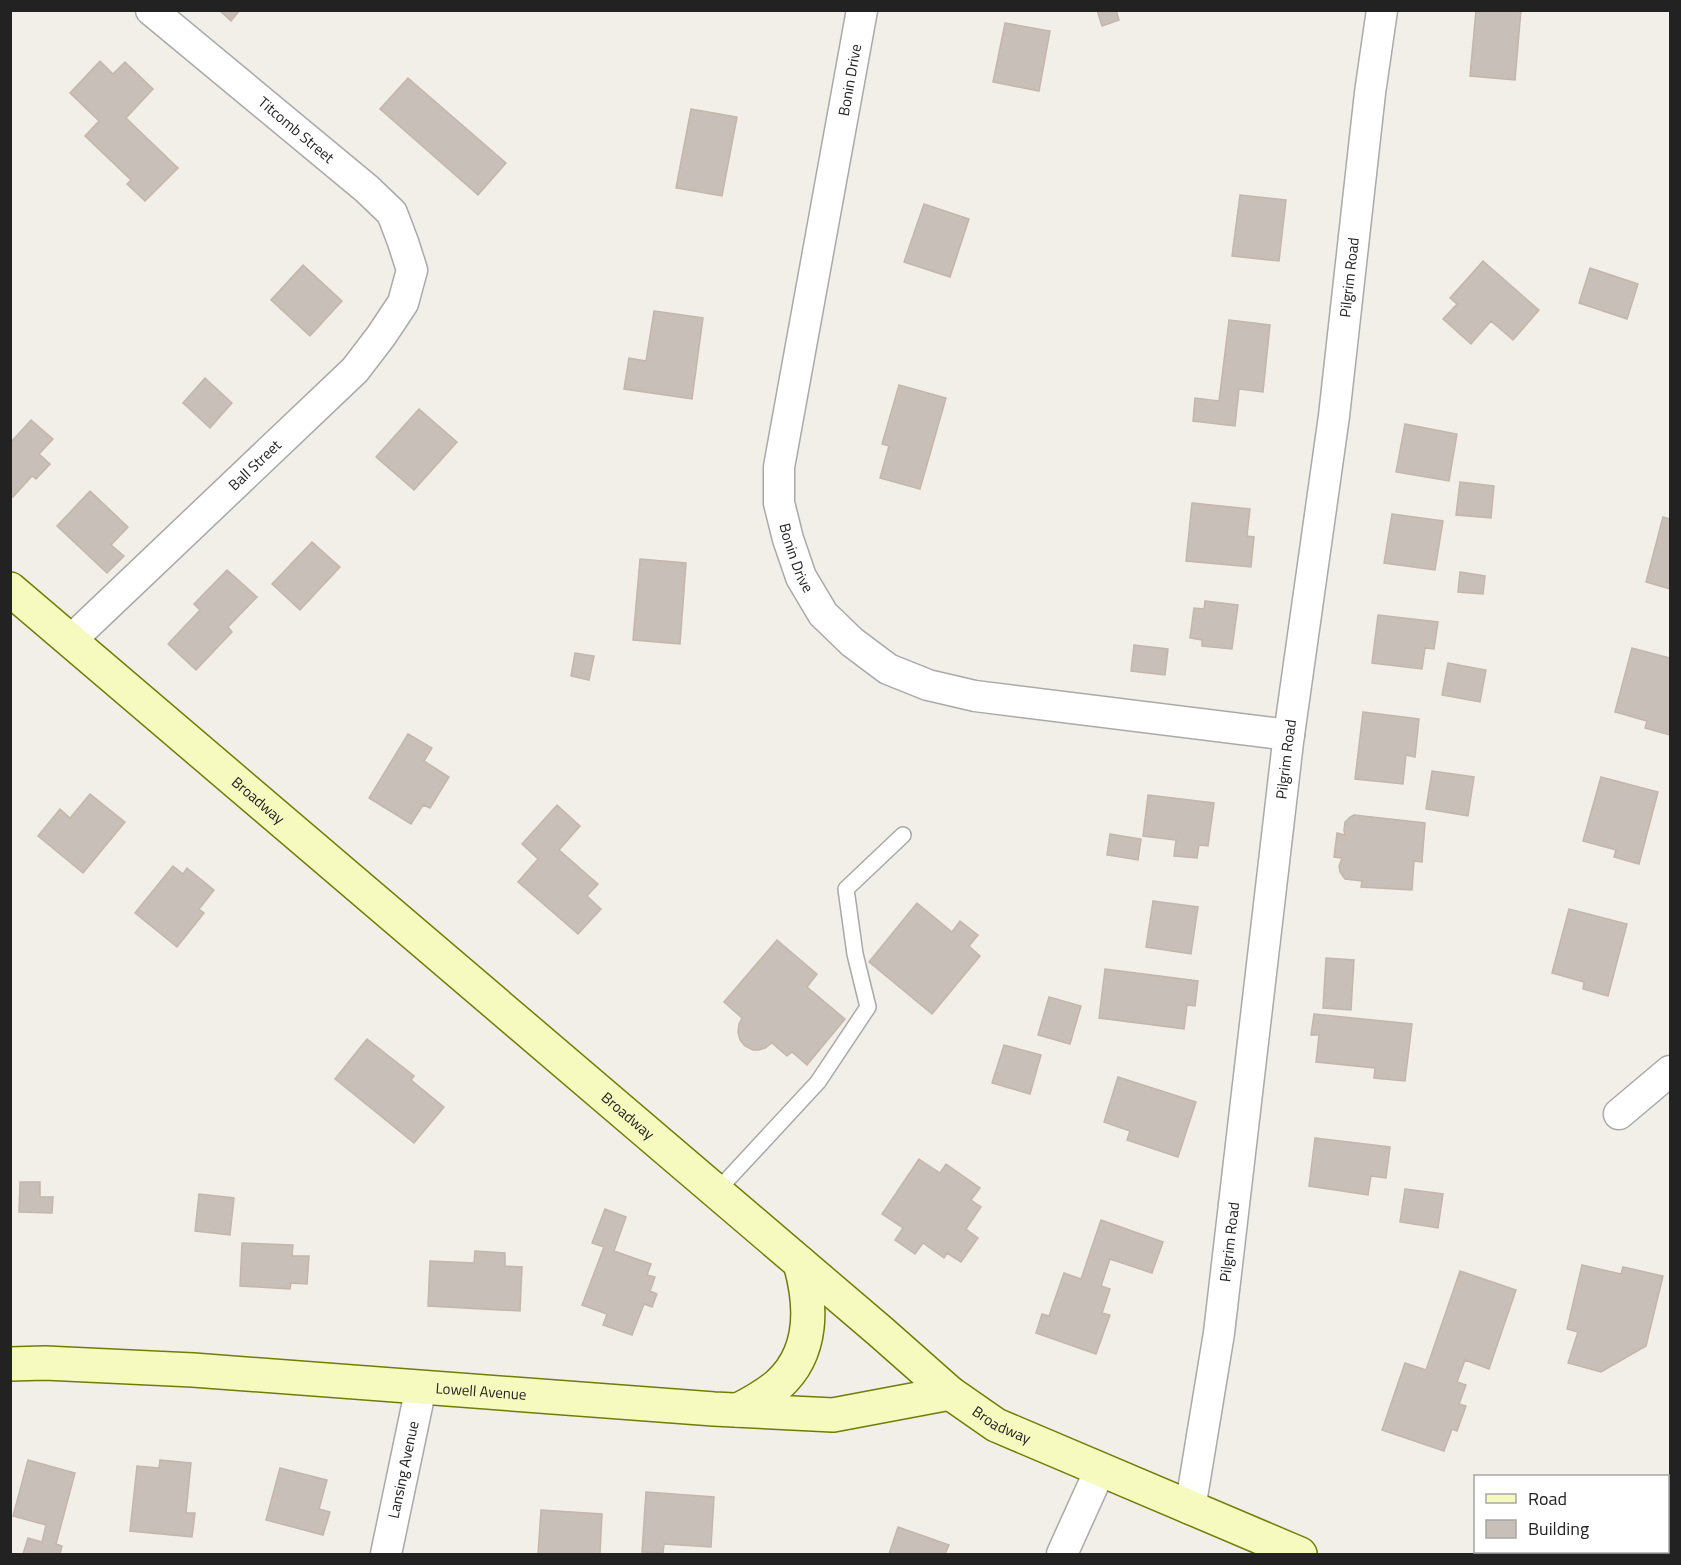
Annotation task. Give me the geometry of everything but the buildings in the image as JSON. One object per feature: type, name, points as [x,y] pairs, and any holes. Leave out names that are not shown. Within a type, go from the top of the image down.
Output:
[{"type":"main road","name":"Broadway","points":[[10,589],[950,1393],[996,1425],[1300,1554]]},
{"type":"main road","points":[[738,1410],[779,1385],[800,1356],[807,1333],[808,1310],[806,1286],[800,1263]]},
{"type":"main road","name":"Lowell Avenue","points":[[10,1364],[45,1363],[193,1370],[833,1415],[950,1393]]},
{"type":"street","name":"Titcomb Street","points":[[151,10],[367,189],[392,213],[412,270]]},
{"type":"street","name":"Bonin Drive","points":[[862,10],[779,467],[779,503],[801,577],[823,614],[852,642],[888,669],[928,685],[975,696],[1289,735]]},
{"type":"street","name":"Pilgrim Road","points":[[1190,1509],[1219,1333],[1289,735],[1334,416],[1370,93],[1382,10]]},
{"type":"street","name":"Ball Street","points":[[70,641],[355,370],[403,303],[412,270]]},
{"type":"street","points":[[1619,1114],[1671,1071]]},
{"type":"street","name":"Lansing Avenue","points":[[386,1554],[421,1387]]},
{"type":"street","points":[[1062,1554],[1100,1470]]},
{"type":"lane","points":[[716,1191],[818,1082],[868,1007],[855,954],[846,890],[903,836]]}]
